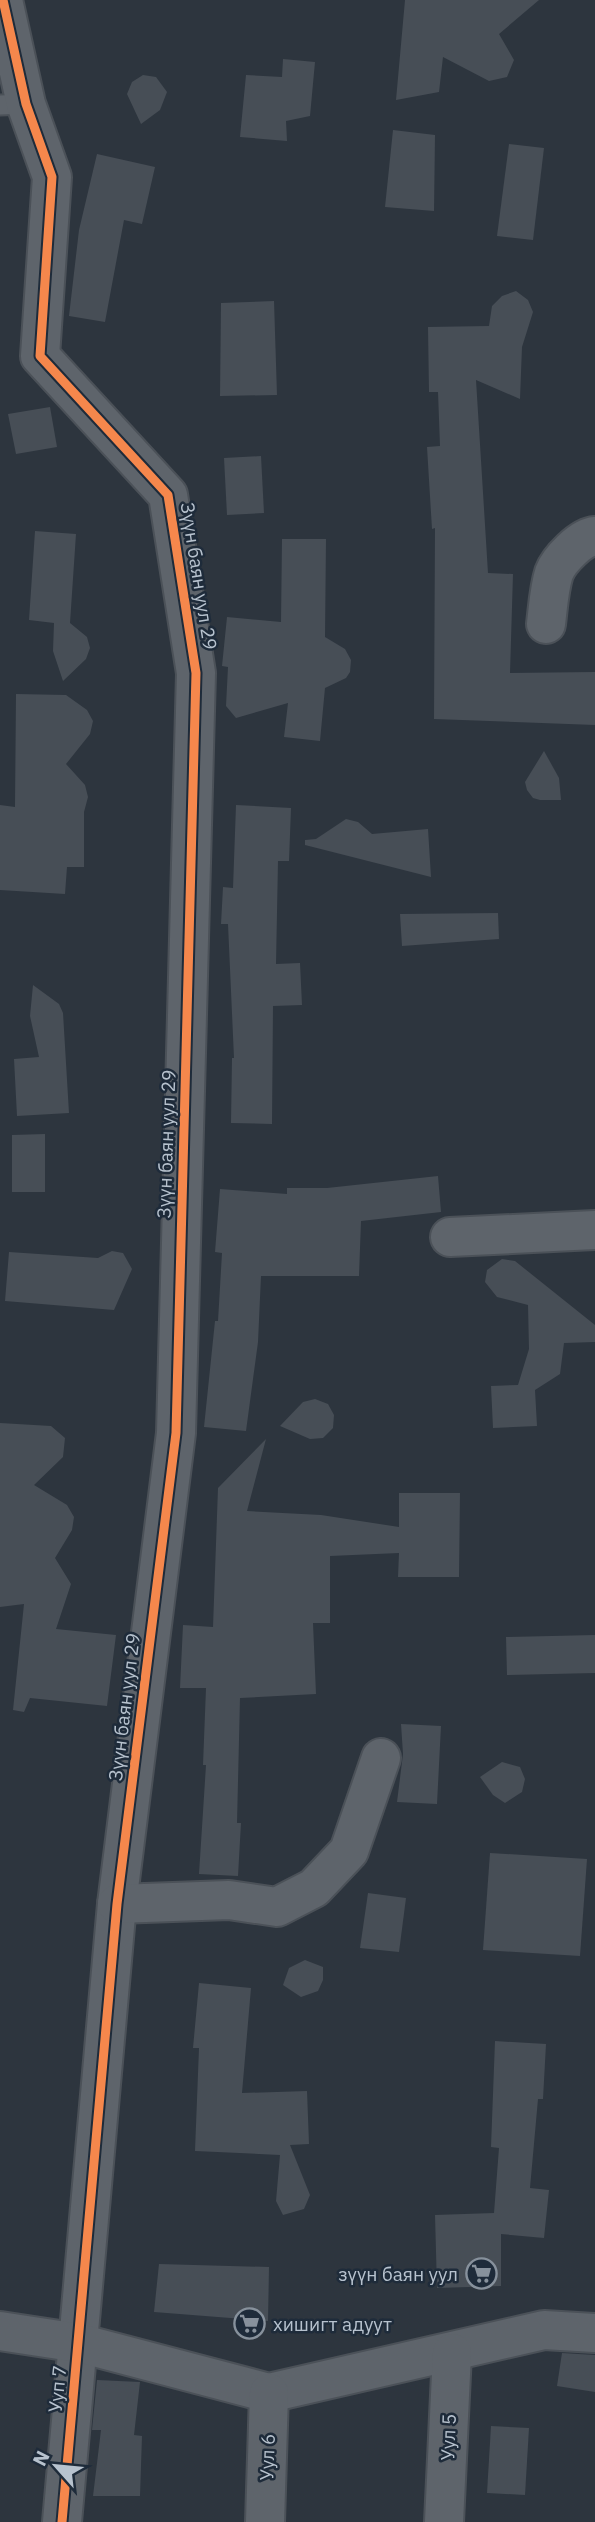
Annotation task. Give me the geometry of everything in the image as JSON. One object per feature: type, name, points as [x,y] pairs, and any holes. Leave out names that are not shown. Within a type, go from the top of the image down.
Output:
[{"type":"street","name":"Зүүн баян уул 29","points":[[3,0],[13,104],[52,177],[40,356],[168,495],[196,673],[176,1433],[117,1904],[79,2343]]},
{"type":"street","points":[[546,624],[555,571],[571,551],[589,537],[595,536]]},
{"type":"street","points":[[450,1237],[595,1230]]},
{"type":"street","points":[[117,1904],[229,1900],[278,1907],[314,1888],[349,1852],[381,1758]]},
{"type":"street","points":[[0,2331],[79,2343],[270,2393],[544,2330],[595,2333]]},
{"type":"street","name":"Ууп 7","points":[[62,2522],[79,2343]]},
{"type":"street","name":"Уул 5","points":[[444,2522],[452,2353]]},
{"type":"street","name":"Уул 6","points":[[265,2522],[270,2393]]},
{"type":"building","points":[[405,0],[539,0],[499,34],[514,60],[507,77],[489,81],[443,57],[439,92],[396,100]]},
{"type":"building","points":[[283,59],[315,62],[310,116],[286,121],[287,141],[240,137],[246,75],[282,77]]},
{"type":"building","points":[[143,75],[156,77],[167,92],[160,110],[141,124],[127,94],[132,82]]},
{"type":"building","points":[[393,130],[435,135],[434,211],[385,207]]},
{"type":"building","points":[[509,144],[544,148],[533,240],[497,236]]},
{"type":"building","points":[[97,154],[155,167],[142,224],[124,220],[105,322],[69,316],[79,230]]},
{"type":"building","points":[[516,291],[528,300],[533,312],[522,347],[520,399],[476,380],[488,573],[513,574],[510,673],[595,672],[595,725],[434,719],[435,528],[432,529],[427,447],[440,446],[438,392],[429,392],[428,327],[489,326],[492,306],[502,296]]},
{"type":"building","points":[[274,301],[277,395],[220,396],[221,303]]},
{"type":"building","points":[[50,407],[57,447],[16,454],[8,414]]},
{"type":"building","points":[[261,456],[264,513],[227,515],[224,458]]},
{"type":"building","points":[[35,531],[76,534],[70,623],[87,637],[90,648],[86,659],[63,681],[53,651],[54,623],[29,620]]},
{"type":"building","points":[[282,539],[326,539],[325,637],[345,649],[351,660],[350,672],[346,678],[325,688],[320,741],[284,737],[288,703],[236,718],[226,706],[228,667],[222,666],[227,617],[281,622]]},
{"type":"building","points":[[16,694],[66,695],[87,710],[93,721],[90,734],[66,764],[85,785],[88,797],[84,812],[84,867],[67,867],[65,894],[0,890],[0,805],[15,807]]},
{"type":"building","points":[[544,751],[559,778],[561,800],[533,798],[527,790],[525,782]]},
{"type":"building","points":[[236,805],[291,808],[289,861],[278,861],[276,964],[300,963],[302,1005],[273,1006],[272,1124],[231,1123],[234,1058],[228,924],[221,924],[223,887],[233,888]]},
{"type":"building","points":[[346,819],[358,822],[372,834],[428,829],[431,877],[305,845],[305,840],[316,839]]},
{"type":"building","points":[[498,913],[499,939],[402,946],[400,914]]},
{"type":"building","points":[[33,985],[59,1004],[63,1013],[69,1113],[17,1116],[14,1059],[39,1057],[30,1016]]},
{"type":"building","points":[[45,1134],[45,1192],[12,1192],[12,1135]]},
{"type":"building","points":[[438,1176],[441,1212],[361,1221],[359,1276],[261,1276],[258,1342],[246,1431],[204,1427],[215,1321],[218,1321],[222,1253],[215,1252],[220,1189],[287,1194],[287,1188],[327,1188]]},
{"type":"building","points":[[112,1251],[123,1253],[132,1269],[114,1310],[5,1301],[9,1252],[98,1258]]},
{"type":"building","points":[[502,1259],[515,1261],[595,1325],[595,1342],[564,1343],[560,1374],[535,1390],[537,1426],[493,1428],[491,1386],[518,1385],[529,1349],[528,1305],[497,1297],[485,1282],[487,1270]]},
{"type":"building","points":[[315,1399],[328,1404],[334,1415],[333,1428],[323,1438],[310,1439],[280,1426],[303,1402]]},
{"type":"building","points":[[0,1423],[51,1426],[65,1438],[63,1457],[34,1485],[67,1505],[74,1517],[72,1530],[55,1558],[71,1584],[56,1629],[116,1635],[107,1706],[30,1698],[24,1712],[13,1710],[24,1604],[0,1607]]},
{"type":"building","points":[[266,1439],[247,1511],[321,1515],[399,1527],[399,1493],[460,1493],[459,1577],[398,1577],[399,1553],[330,1556],[330,1623],[313,1623],[316,1694],[240,1698],[237,1823],[241,1823],[238,1876],[199,1874],[206,1765],[203,1765],[206,1688],[180,1688],[183,1625],[213,1627],[218,1488]]},
{"type":"building","points":[[595,1635],[595,1673],[507,1675],[506,1637]]},
{"type":"building","points":[[401,1724],[441,1726],[437,1804],[397,1802],[403,1754]]},
{"type":"building","points":[[502,1762],[520,1767],[525,1779],[522,1792],[505,1803],[493,1795],[480,1777]]},
{"type":"building","points":[[490,1853],[587,1859],[580,1956],[483,1950]]},
{"type":"building","points":[[368,1893],[406,1898],[399,1952],[360,1948]]},
{"type":"building","points":[[305,1960],[323,1967],[323,1980],[318,1991],[301,1997],[283,1985],[289,1968]]},
{"type":"building","points":[[199,1983],[251,1988],[242,2093],[307,2091],[309,2144],[290,2145],[310,2195],[304,2209],[283,2215],[276,2201],[280,2155],[195,2151],[199,2048],[193,2048]]},
{"type":"building","points":[[495,2041],[546,2044],[543,2099],[538,2099],[530,2188],[549,2190],[544,2238],[501,2234],[501,2286],[437,2288],[435,2215],[494,2213],[499,2148],[491,2147]]},
{"type":"building","points":[[159,2264],[269,2267],[268,2321],[154,2312]]},
{"type":"building","points":[[562,2353],[595,2355],[595,2392],[557,2386]]},
{"type":"building","points":[[97,2380],[140,2382],[134,2435],[142,2436],[140,2496],[93,2496],[101,2430],[92,2430]]},
{"type":"building","points":[[491,2426],[529,2428],[525,2495],[487,2493]]},
{"type":"cycle path","points":[[3,0],[26,104],[52,177],[40,356],[168,495],[196,673],[176,1433],[117,1904],[62,2522]]},
{"type":"place","name":"зүүн баян уул","points":[[481,2274]]},
{"type":"place","name":"хишигт адуут","points":[[250,2324]]}]
